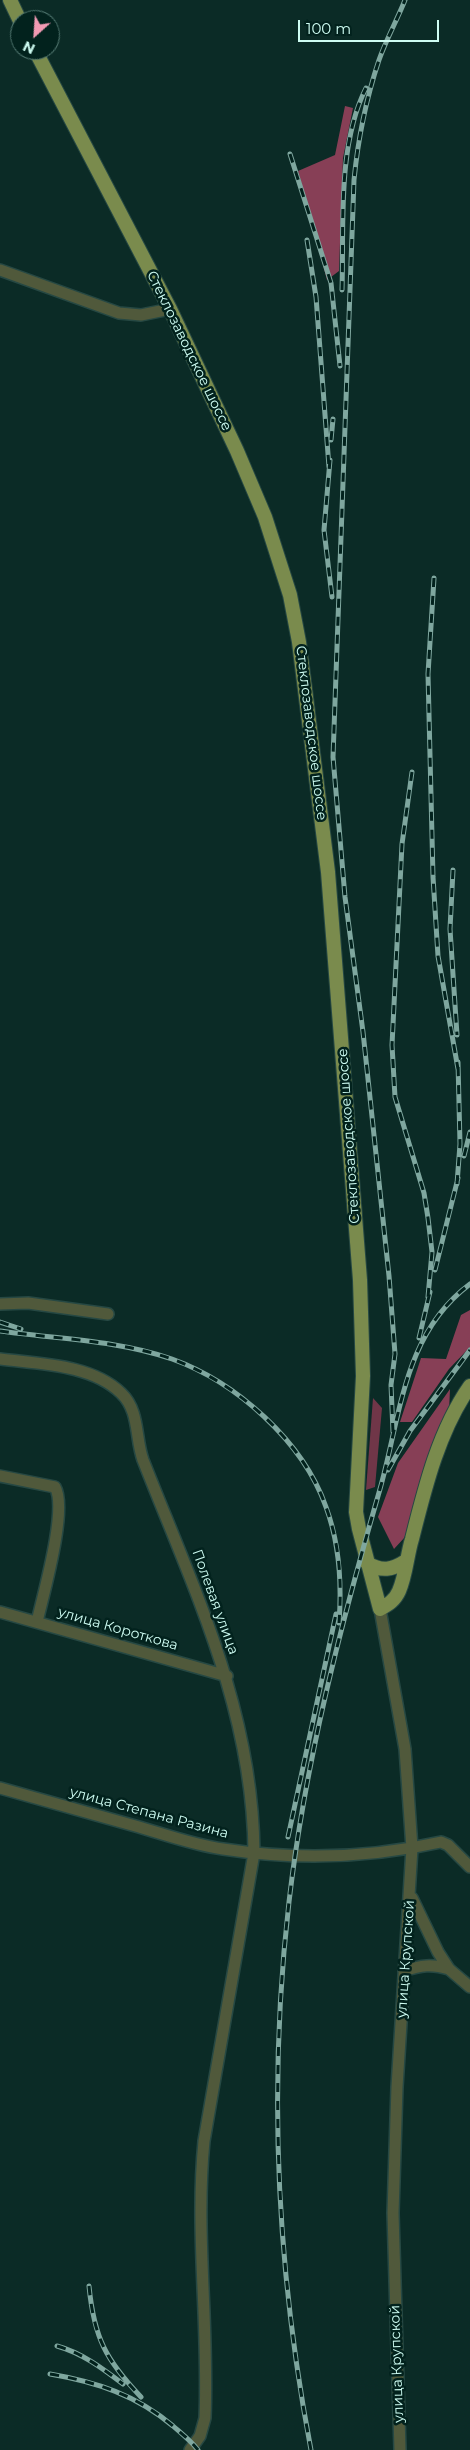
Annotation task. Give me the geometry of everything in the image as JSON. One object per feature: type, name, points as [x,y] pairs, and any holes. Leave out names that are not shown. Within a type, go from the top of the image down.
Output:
[{"type":"main road","name":"Стеклозаводское шоссе","points":[[40,60],[170,309],[237,450],[265,516],[290,594],[299,642],[328,872],[360,1280],[363,1376],[356,1473]]},
{"type":"main road","points":[[380,1608],[394,1600],[401,1585],[440,1444],[449,1420],[470,1386]]},
{"type":"main road","name":"улица Крупской","points":[[356,1473],[356,1512],[367,1563],[380,1608]]},
{"type":"main road","points":[[367,1563],[386,1570],[406,1562]]},
{"type":"street","points":[[0,270],[119,312],[141,314],[170,309]]},
{"type":"street","points":[[0,1304],[28,1303],[108,1314]]},
{"type":"street","name":"Полевая улица","points":[[0,1358],[82,1372],[102,1379],[113,1386],[131,1405],[142,1456],[170,1520],[227,1676],[245,1754],[253,1821],[254,1853],[204,2140],[202,2227],[205,2418],[200,2436],[190,2450]]},
{"type":"street","points":[[0,1476],[55,1488],[60,1500],[59,1513],[36,1622]]},
{"type":"street","name":"улица Крупской","points":[[380,1608],[406,1749],[412,1848],[411,1895],[397,2087],[393,2214],[400,2450]]},
{"type":"street","name":"улица Короткова","points":[[0,1612],[227,1676]]},
{"type":"street","name":"улица Степана Разина","points":[[0,1788],[188,1842],[254,1853],[364,1854],[441,1842],[448,1845],[470,1867]]},
{"type":"street","points":[[411,1895],[427,1932],[449,1969],[470,1987]]},
{"type":"street","points":[[404,1971],[420,1965],[434,1965],[449,1969]]},
{"type":"shaded area","points":[[345,106],[353,108],[343,158],[339,271],[327,280],[298,171],[335,155]]},
{"type":"shaded area","points":[[470,1310],[470,1347],[449,1369],[412,1422],[400,1422],[421,1358],[446,1359],[461,1315]]},
{"type":"shaded area","points":[[450,1389],[449,1412],[405,1537],[394,1549],[378,1517],[398,1463]]},
{"type":"shaded area","points":[[373,1398],[382,1408],[375,1487],[366,1490]]},
{"type":"railway","points":[[393,1432],[391,1385],[395,1354],[389,1276],[363,1032],[345,897],[333,757],[354,180],[360,134],[370,89],[382,52],[405,0]]},
{"type":"railway","points":[[342,290],[346,161],[350,135],[366,88]]},
{"type":"railway","points":[[290,154],[331,283],[340,366]]},
{"type":"railway","points":[[307,240],[316,297],[329,467]]},
{"type":"railway","points":[[331,440],[333,419]]},
{"type":"railway","points":[[330,460],[324,530],[332,597]]},
{"type":"railway","points":[[434,578],[428,674],[433,877],[438,956],[458,1069]]},
{"type":"railway","points":[[412,772],[402,844],[392,1045],[395,1097],[424,1193],[428,1218],[432,1252],[428,1297]]},
{"type":"railway","points":[[453,870],[450,929],[457,1035]]},
{"type":"railway","points":[[457,1184],[460,1144],[458,1062]]},
{"type":"railway","points":[[464,1156],[470,1132]]},
{"type":"railway","points":[[435,1270],[458,1178]]},
{"type":"railway","points":[[311,2450],[299,2383],[290,2314],[279,2177],[279,2039],[289,1902],[296,1850],[304,1797],[338,1642],[408,1378],[418,1351],[431,1327],[448,1304],[470,1284]]},
{"type":"railway","points":[[419,1338],[430,1292]]},
{"type":"railway","points":[[0,1322],[21,1329]]},
{"type":"railway","points":[[0,1331],[109,1344],[172,1359],[196,1369],[220,1383],[264,1417],[284,1437],[301,1459],[326,1507],[331,1521],[339,1564],[339,1623]]},
{"type":"railway","points":[[388,1470],[410,1431],[470,1350]]},
{"type":"railway","points":[[288,1837],[336,1614]]},
{"type":"railway","points":[[89,2286],[94,2320],[104,2347],[110,2359],[141,2397]]},
{"type":"railway","points":[[57,2346],[83,2357],[123,2384]]},
{"type":"railway","points":[[50,2374],[84,2381],[130,2398],[159,2415],[198,2450]]}]
